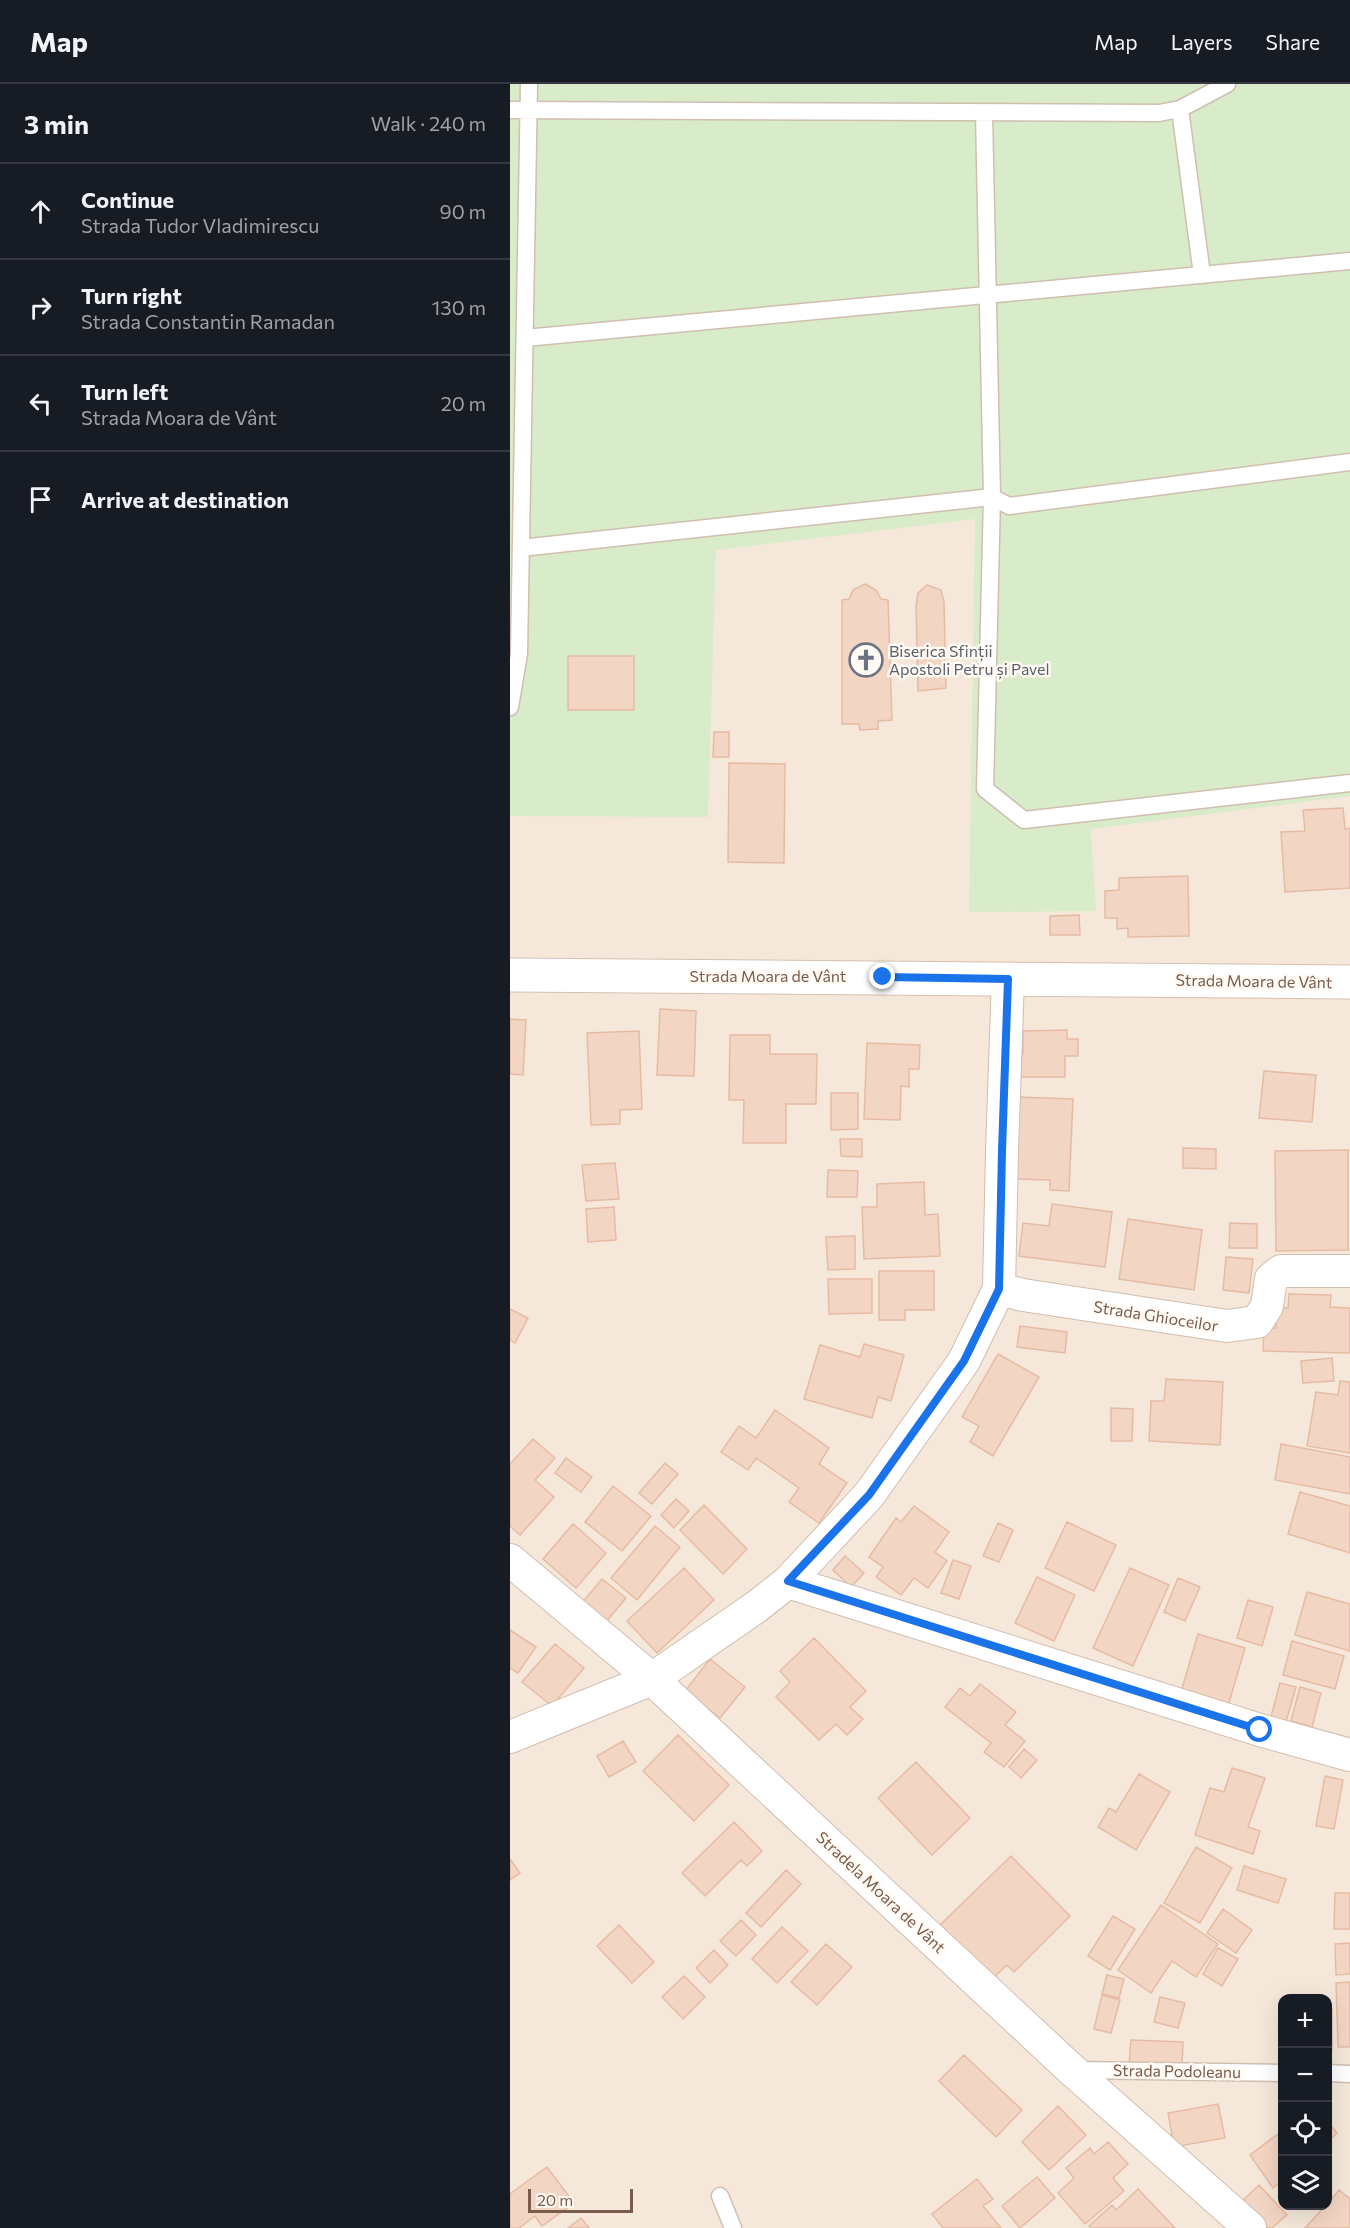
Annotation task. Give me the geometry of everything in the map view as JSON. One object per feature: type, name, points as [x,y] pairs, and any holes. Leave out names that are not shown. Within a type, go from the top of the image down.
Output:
[{"type":"main road","name":"Strada Moara de Vânt","points":[[510,975],[1350,982]]},
{"type":"street","points":[[510,1737],[652,1679],[756,1607],[788,1581],[876,1486],[964,1361],[999,1289],[1008,979]]},
{"type":"street","name":"Strada Ghioceilor","points":[[999,1289],[1023,1295],[1227,1326],[1257,1322],[1267,1305],[1271,1279],[1281,1271],[1350,1271]]},
{"type":"street","name":"Stradela Moara de Vânt","points":[[510,1560],[652,1679],[1072,2070],[1250,2228]]},
{"type":"street","points":[[788,1581],[1249,1727],[1350,1755]]},
{"type":"lane","points":[[510,707],[519,654],[529,84]]},
{"type":"lane","points":[[510,110],[984,114],[1159,113],[1180,109],[1227,84]]},
{"type":"lane","points":[[1180,109],[1202,275]]},
{"type":"lane","points":[[984,114],[992,497],[985,789],[1024,820],[1350,783]]},
{"type":"lane","points":[[525,338],[1350,261]]},
{"type":"lane","points":[[521,548],[992,497],[1009,506],[1350,462]]},
{"type":"lane","name":"Strada Podoleanu","points":[[1072,2070],[1278,2073]]},
{"type":"lane","points":[[1332,2073],[1350,2074]]},
{"type":"lane","points":[[720,2196],[733,2228]]},
{"type":"shaded area","points":[[510,84],[1350,84],[1350,2228],[510,2228]]},
{"type":"green space","points":[[510,84],[1350,84],[1350,796],[1091,829],[1096,911],[969,912],[975,519],[716,550],[708,817],[510,816]]},
{"type":"building","name":"Biserica Sfinții Apostoli Petru și Pavel","points":[[865,584],[876,590],[881,599],[888,600],[892,720],[878,721],[878,729],[860,730],[859,724],[842,724],[842,600],[849,599],[853,590]]},
{"type":"building","points":[[927,585],[941,590],[944,602],[946,688],[918,691],[916,606],[918,593]]},
{"type":"building","points":[[568,656],[634,656],[634,710],[568,710]]},
{"type":"building","points":[[714,732],[729,732],[729,757],[713,757]]},
{"type":"building","points":[[729,763],[785,764],[784,863],[728,862]]},
{"type":"building","points":[[1343,808],[1345,829],[1350,828],[1350,888],[1285,892],[1281,832],[1305,831],[1303,810]]},
{"type":"building","points":[[1188,876],[1189,936],[1128,937],[1128,928],[1117,929],[1117,918],[1105,918],[1105,891],[1119,890],[1119,878]]},
{"type":"building","points":[[1079,915],[1080,935],[1050,935],[1050,916]]},
{"type":"building","points":[[660,1009],[696,1011],[694,1076],[657,1075]]},
{"type":"building","points":[[510,1019],[526,1020],[523,1075],[510,1074]]},
{"type":"building","points":[[1067,1030],[1067,1039],[1078,1039],[1078,1056],[1065,1056],[1065,1077],[1011,1077],[1011,1054],[1023,1054],[1023,1031]]},
{"type":"building","points":[[639,1031],[642,1109],[620,1110],[620,1124],[591,1125],[587,1033]]},
{"type":"building","points":[[730,1035],[770,1035],[770,1054],[817,1054],[816,1104],[786,1104],[786,1143],[743,1143],[744,1100],[729,1100]]},
{"type":"building","points":[[867,1043],[920,1045],[919,1069],[909,1069],[909,1087],[901,1086],[900,1120],[864,1119]]},
{"type":"building","points":[[1264,1071],[1316,1075],[1312,1122],[1259,1118]]},
{"type":"building","points":[[831,1093],[858,1093],[858,1129],[831,1130]]},
{"type":"building","points":[[1017,1097],[1073,1099],[1069,1191],[1050,1190],[1050,1180],[1014,1179]]},
{"type":"building","points":[[840,1139],[862,1139],[862,1157],[841,1156]]},
{"type":"building","points":[[1183,1148],[1216,1149],[1216,1169],[1183,1168]]},
{"type":"building","points":[[1348,1150],[1348,1250],[1276,1251],[1275,1151]]},
{"type":"building","points":[[615,1163],[619,1199],[586,1201],[582,1165]]},
{"type":"building","points":[[828,1170],[858,1171],[857,1197],[827,1197]]},
{"type":"building","points":[[924,1182],[925,1215],[938,1214],[940,1256],[864,1259],[862,1207],[877,1207],[877,1184]]},
{"type":"building","points":[[1052,1204],[1112,1212],[1105,1267],[1019,1256],[1023,1223],[1049,1226]]},
{"type":"building","points":[[614,1207],[616,1240],[588,1242],[586,1209]]},
{"type":"building","points":[[1128,1219],[1202,1230],[1194,1290],[1119,1279]]},
{"type":"building","points":[[1230,1223],[1257,1224],[1257,1248],[1229,1248]]},
{"type":"building","points":[[855,1236],[855,1269],[828,1270],[826,1237]]},
{"type":"building","points":[[1226,1257],[1253,1259],[1249,1293],[1223,1290]]},
{"type":"building","points":[[879,1271],[934,1271],[934,1310],[905,1310],[905,1320],[879,1320]]},
{"type":"building","points":[[828,1279],[872,1279],[872,1313],[829,1314]]},
{"type":"building","points":[[1289,1294],[1331,1295],[1330,1307],[1350,1308],[1350,1353],[1263,1351],[1264,1328],[1276,1328],[1277,1307],[1288,1308]]},
{"type":"building","points":[[510,1309],[528,1318],[515,1343],[510,1340]]},
{"type":"building","points":[[1020,1326],[1067,1332],[1065,1353],[1017,1347]]},
{"type":"building","points":[[864,1344],[904,1355],[891,1401],[878,1397],[872,1418],[804,1399],[820,1345],[860,1357]]},
{"type":"building","points":[[998,1354],[1039,1377],[993,1456],[970,1442],[979,1426],[962,1417]]},
{"type":"building","points":[[1332,1358],[1334,1381],[1303,1383],[1301,1361]]},
{"type":"building","points":[[1166,1379],[1223,1382],[1220,1445],[1149,1441],[1151,1401],[1164,1401]]},
{"type":"building","points":[[1340,1381],[1350,1382],[1350,1453],[1307,1446],[1316,1392],[1338,1395]]},
{"type":"building","points":[[1111,1408],[1133,1409],[1132,1441],[1111,1441]]},
{"type":"building","points":[[775,1410],[829,1448],[819,1464],[847,1483],[819,1523],[789,1502],[799,1488],[756,1458],[748,1470],[721,1452],[739,1426],[756,1438]]},
{"type":"building","points":[[533,1439],[555,1458],[535,1480],[554,1497],[520,1535],[510,1526],[510,1464]]},
{"type":"building","points":[[1281,1444],[1350,1457],[1350,1494],[1275,1480]]},
{"type":"building","points":[[566,1458],[592,1477],[581,1492],[555,1473]]},
{"type":"building","points":[[665,1463],[678,1474],[652,1504],[639,1493]]},
{"type":"building","points":[[613,1486],[651,1516],[622,1551],[585,1522]]},
{"type":"building","points":[[1300,1492],[1350,1506],[1350,1553],[1288,1534]]},
{"type":"building","points":[[676,1499],[689,1511],[674,1528],[661,1515]]},
{"type":"building","points":[[704,1505],[747,1549],[723,1574],[680,1530]]},
{"type":"building","points":[[914,1506],[949,1532],[935,1552],[947,1561],[928,1588],[914,1578],[901,1595],[876,1577],[883,1567],[869,1557],[896,1518],[901,1522]]},
{"type":"building","points":[[1067,1522],[1116,1545],[1094,1591],[1045,1568]]},
{"type":"building","points":[[998,1523],[1013,1530],[999,1562],[983,1556]]},
{"type":"building","points":[[573,1524],[606,1553],[576,1588],[543,1559]]},
{"type":"building","points":[[655,1526],[680,1547],[637,1600],[611,1578]]},
{"type":"building","points":[[845,1556],[864,1573],[851,1587],[833,1570]]},
{"type":"building","points":[[953,1560],[971,1566],[959,1599],[941,1593]]},
{"type":"building","points":[[684,1568],[714,1600],[657,1653],[627,1621]]},
{"type":"building","points":[[1130,1568],[1169,1585],[1133,1666],[1093,1648]]},
{"type":"building","points":[[1037,1577],[1075,1595],[1054,1641],[1015,1623]]},
{"type":"building","points":[[1178,1578],[1200,1587],[1185,1621],[1164,1612]]},
{"type":"building","points":[[602,1579],[626,1598],[605,1623],[581,1604]]},
{"type":"building","points":[[1307,1592],[1350,1604],[1350,1651],[1295,1635]]},
{"type":"building","points":[[1248,1600],[1273,1607],[1262,1646],[1237,1638]]},
{"type":"building","points":[[510,1630],[536,1647],[518,1673],[510,1668]]},
{"type":"building","points":[[1198,1634],[1245,1648],[1228,1706],[1181,1692]]},
{"type":"building","points":[[814,1638],[866,1691],[850,1707],[863,1719],[847,1735],[836,1724],[819,1740],[776,1697],[790,1682],[780,1671]]},
{"type":"building","points":[[1292,1641],[1344,1656],[1335,1689],[1283,1675]]},
{"type":"building","points":[[555,1644],[584,1668],[552,1706],[522,1682]]},
{"type":"building","points":[[710,1659],[745,1687],[720,1718],[685,1691]]},
{"type":"building","points":[[1280,1683],[1296,1687],[1285,1725],[1270,1720]]},
{"type":"building","points":[[980,1684],[1016,1712],[1005,1725],[1025,1741],[1004,1767],[984,1752],[991,1743],[945,1707],[960,1688],[970,1696]]},
{"type":"building","points":[[1300,1687],[1321,1693],[1312,1727],[1291,1721]]},
{"type":"building","points":[[678,1735],[729,1785],[694,1821],[643,1771]]},
{"type":"building","points":[[623,1741],[636,1762],[609,1777],[597,1756]]},
{"type":"building","points":[[1024,1749],[1037,1760],[1021,1778],[1009,1767]]},
{"type":"building","points":[[916,1762],[970,1818],[932,1855],[878,1798]]},
{"type":"building","points":[[1232,1768],[1265,1778],[1248,1827],[1260,1831],[1253,1854],[1195,1835],[1210,1788],[1224,1792]]},
{"type":"building","points":[[1139,1774],[1170,1792],[1136,1850],[1098,1827],[1109,1808],[1116,1812]]},
{"type":"building","points":[[1325,1776],[1343,1780],[1334,1829],[1316,1826]]},
{"type":"building","points":[[734,1822],[762,1851],[747,1866],[741,1860],[705,1896],[682,1873]]},
{"type":"building","points":[[1196,1847],[1232,1868],[1200,1923],[1164,1903]]},
{"type":"building","points":[[1011,1856],[1070,1916],[1014,1972],[1007,1965],[989,1982],[937,1928]]},
{"type":"building","points":[[510,1859],[520,1873],[510,1880]]},
{"type":"building","points":[[1244,1866],[1286,1879],[1278,1903],[1237,1890]]},
{"type":"building","points":[[786,1870],[801,1884],[761,1927],[746,1913]]},
{"type":"building","points":[[1335,1893],[1350,1893],[1350,1929],[1334,1929]]},
{"type":"building","points":[[1161,1905],[1218,1944],[1196,1977],[1172,1961],[1151,1993],[1118,1970]]},
{"type":"building","points":[[1223,1909],[1252,1930],[1236,1953],[1207,1933]]},
{"type":"building","points":[[1113,1916],[1135,1929],[1110,1970],[1088,1956]]},
{"type":"building","points":[[741,1920],[756,1935],[736,1956],[720,1941]]},
{"type":"building","points":[[619,1925],[654,1962],[632,1983],[597,1946]]},
{"type":"building","points":[[782,1927],[808,1951],[777,1983],[752,1959]]},
{"type":"building","points":[[1350,1943],[1350,1974],[1336,1975],[1335,1944]]},
{"type":"building","points":[[826,1944],[852,1967],[817,2005],[791,1982]]},
{"type":"building","points":[[1218,1948],[1238,1959],[1222,1986],[1203,1974]]},
{"type":"building","points":[[714,1950],[728,1965],[710,1983],[696,1968]]},
{"type":"building","points":[[1107,1975],[1124,1979],[1119,1998],[1102,1994]]},
{"type":"building","points":[[684,1976],[705,1997],[683,2019],[662,1997]]},
{"type":"building","points":[[1350,1982],[1350,2047],[1338,2047],[1336,1983]]},
{"type":"building","points":[[1102,1995],[1120,2000],[1111,2033],[1094,2029]]},
{"type":"building","points":[[1160,1997],[1185,2003],[1178,2028],[1154,2022]]},
{"type":"building","points":[[1131,2040],[1183,2042],[1182,2066],[1129,2064]]},
{"type":"building","points":[[964,2055],[1022,2110],[996,2137],[939,2081]]},
{"type":"building","points":[[1218,2104],[1225,2138],[1174,2147],[1168,2113]]},
{"type":"building","points":[[1058,2106],[1086,2135],[1049,2170],[1022,2142]]},
{"type":"building","points":[[1332,2127],[1337,2133],[1332,2138]]},
{"type":"building","points":[[1278,2134],[1278,2184],[1273,2188],[1250,2155]]},
{"type":"building","points":[[1108,2142],[1128,2164],[1113,2178],[1124,2191],[1085,2224],[1058,2193],[1074,2178],[1066,2168],[1090,2148],[1094,2154]]},
{"type":"building","points":[[547,2167],[574,2203],[542,2226],[535,2216],[519,2228],[512,2228],[510,2226],[510,2194]]},
{"type":"building","points":[[1037,2177],[1055,2198],[1020,2228],[1002,2206]]},
{"type":"building","points":[[977,2179],[993,2199],[983,2206],[1001,2228],[943,2228],[932,2214]]},
{"type":"building","points":[[1259,2185],[1278,2205],[1278,2210],[1282,2210],[1287,2215],[1272,2228],[1268,2228],[1242,2201]]},
{"type":"building","points":[[1138,2189],[1175,2228],[1091,2228],[1089,2226],[1112,2205],[1116,2210]]},
{"type":"building","points":[[1339,2190],[1350,2199],[1350,2228],[1305,2228],[1321,2210],[1332,2210],[1332,2198]]},
{"type":"building","points":[[581,2218],[589,2228],[568,2228]]},
{"type":"place","name":"Biserica Sfinții Apostoli Petru și Pavel","points":[[866,660]]},
{"type":"route","points":[[883,977],[1008,979],[999,1289],[964,1361],[869,1495],[788,1581],[1260,1730]]}]
